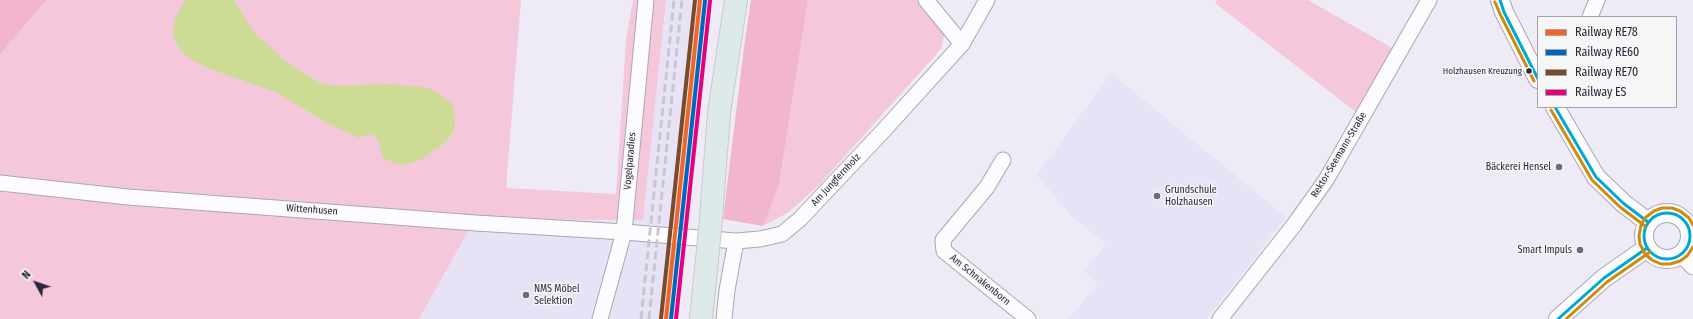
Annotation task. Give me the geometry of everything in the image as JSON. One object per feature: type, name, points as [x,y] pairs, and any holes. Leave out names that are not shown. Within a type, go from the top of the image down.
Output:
[{"type":"main road","points":[[701,319],[719,113],[736,0]]},
{"type":"street","name":"Vogelparadies","points":[[600,319],[624,232],[646,0]]},
{"type":"street","points":[[926,0],[962,44]]},
{"type":"street","name":"Am Jungfernholz","points":[[624,232],[736,241],[760,239],[782,234],[800,219],[962,44],[987,0]]},
{"type":"street","name":"Rektor-Seemann-Straße","points":[[1220,319],[1294,225],[1326,180],[1429,0]]},
{"type":"street","points":[[1500,0],[1504,12],[1537,76]]},
{"type":"street","points":[[1590,16],[1597,0]]},
{"type":"street","points":[[1556,108],[1596,176],[1623,204],[1648,222]]},
{"type":"street","name":"Am Schnakenborn","points":[[1003,160],[988,187],[943,240],[944,251],[1028,319]]},
{"type":"street","name":"Wittenhusen","points":[[0,183],[128,197],[495,225],[624,232]]},
{"type":"street","points":[[1667,212],[1690,221],[1691,234],[1688,246],[1687,261],[1659,258],[1647,248],[1644,238],[1644,229],[1654,216],[1667,212]]},
{"type":"street","points":[[724,319],[727,290],[736,241]]},
{"type":"street","points":[[1558,319],[1604,278],[1647,248]]},
{"type":"shaded area","points":[[0,0],[521,0],[506,188],[616,194],[626,40],[633,0],[666,0],[643,220],[475,219],[419,319],[0,319]]},
{"type":"shaded area","points":[[0,0],[46,0],[0,54]]},
{"type":"shaded area","points":[[186,0],[234,0],[252,30],[285,61],[320,83],[337,86],[390,84],[428,88],[449,101],[454,108],[455,129],[446,142],[422,159],[406,165],[394,163],[383,158],[378,139],[371,134],[359,138],[325,122],[276,92],[213,70],[192,60],[181,51],[175,41],[173,30],[175,18]]},
{"type":"shaded area","points":[[666,0],[710,0],[706,8],[692,146],[694,151],[690,163],[684,216],[681,223],[673,319],[419,319],[474,219],[643,220]]},
{"type":"shaded area","points":[[751,0],[808,0],[779,185],[763,226],[723,219]]},
{"type":"shaded area","points":[[808,0],[917,0],[945,31],[941,49],[820,184],[789,212],[763,226],[779,185]]},
{"type":"shaded area","points":[[1217,0],[1308,0],[1394,49],[1357,113],[1215,3]]},
{"type":"shaded area","name":"Grundschule Holzhausen","points":[[1111,73],[1286,217],[1207,319],[1068,319],[1098,284],[1084,271],[1106,244],[1072,217],[1037,175]]},
{"type":"railway","points":[[641,319],[674,0]]},
{"type":"railway","points":[[649,319],[682,0]]},
{"type":"rail line","name":"RE70","points":[[661,318],[695,0]]},
{"type":"rail line","name":"RE78","points":[[666,319],[700,0]]},
{"type":"rail line","name":"RE60","points":[[671,319],[705,1]]},
{"type":"rail line","name":"ES","points":[[676,319],[710,1]]},
{"type":"transit line","points":[[1500,0],[1504,12],[1537,77]]},
{"type":"transit line","points":[[1495,2],[1534,81]]},
{"type":"transit line","points":[[1556,108],[1596,177],[1623,203],[1648,222]]},
{"type":"transit line","points":[[1551,110],[1592,180],[1620,207],[1645,226]]},
{"type":"transit line","points":[[1693,225],[1689,218],[1680,211],[1672,208],[1662,208],[1654,211],[1645,218],[1641,225],[1639,236],[1640,244],[1645,254],[1652,260],[1661,264],[1670,264],[1680,261],[1687,256],[1693,247]]},
{"type":"transit line","points":[[1662,213],[1672,213],[1680,217],[1686,223],[1690,231],[1690,236],[1690,241],[1686,249],[1680,255],[1672,259],[1662,259],[1654,255],[1648,249],[1644,241],[1644,231],[1648,223],[1654,217],[1662,213]]},
{"type":"transit line","points":[[1558,319],[1604,278],[1647,248]]},
{"type":"transit line","points":[[1566,319],[1607,282],[1650,252]]},
{"type":"place","name":"Holzhausen Kreuzung","points":[[1529,71]]},
{"type":"place","name":"Bäckerei Hensel","points":[[1559,167]]},
{"type":"place","name":"Grundschule Holzhausen","points":[[1157,196]]},
{"type":"place","name":"Smart Impuls","points":[[1580,250]]},
{"type":"place","name":"NMS Möbel Selektion","points":[[526,295]]}]
